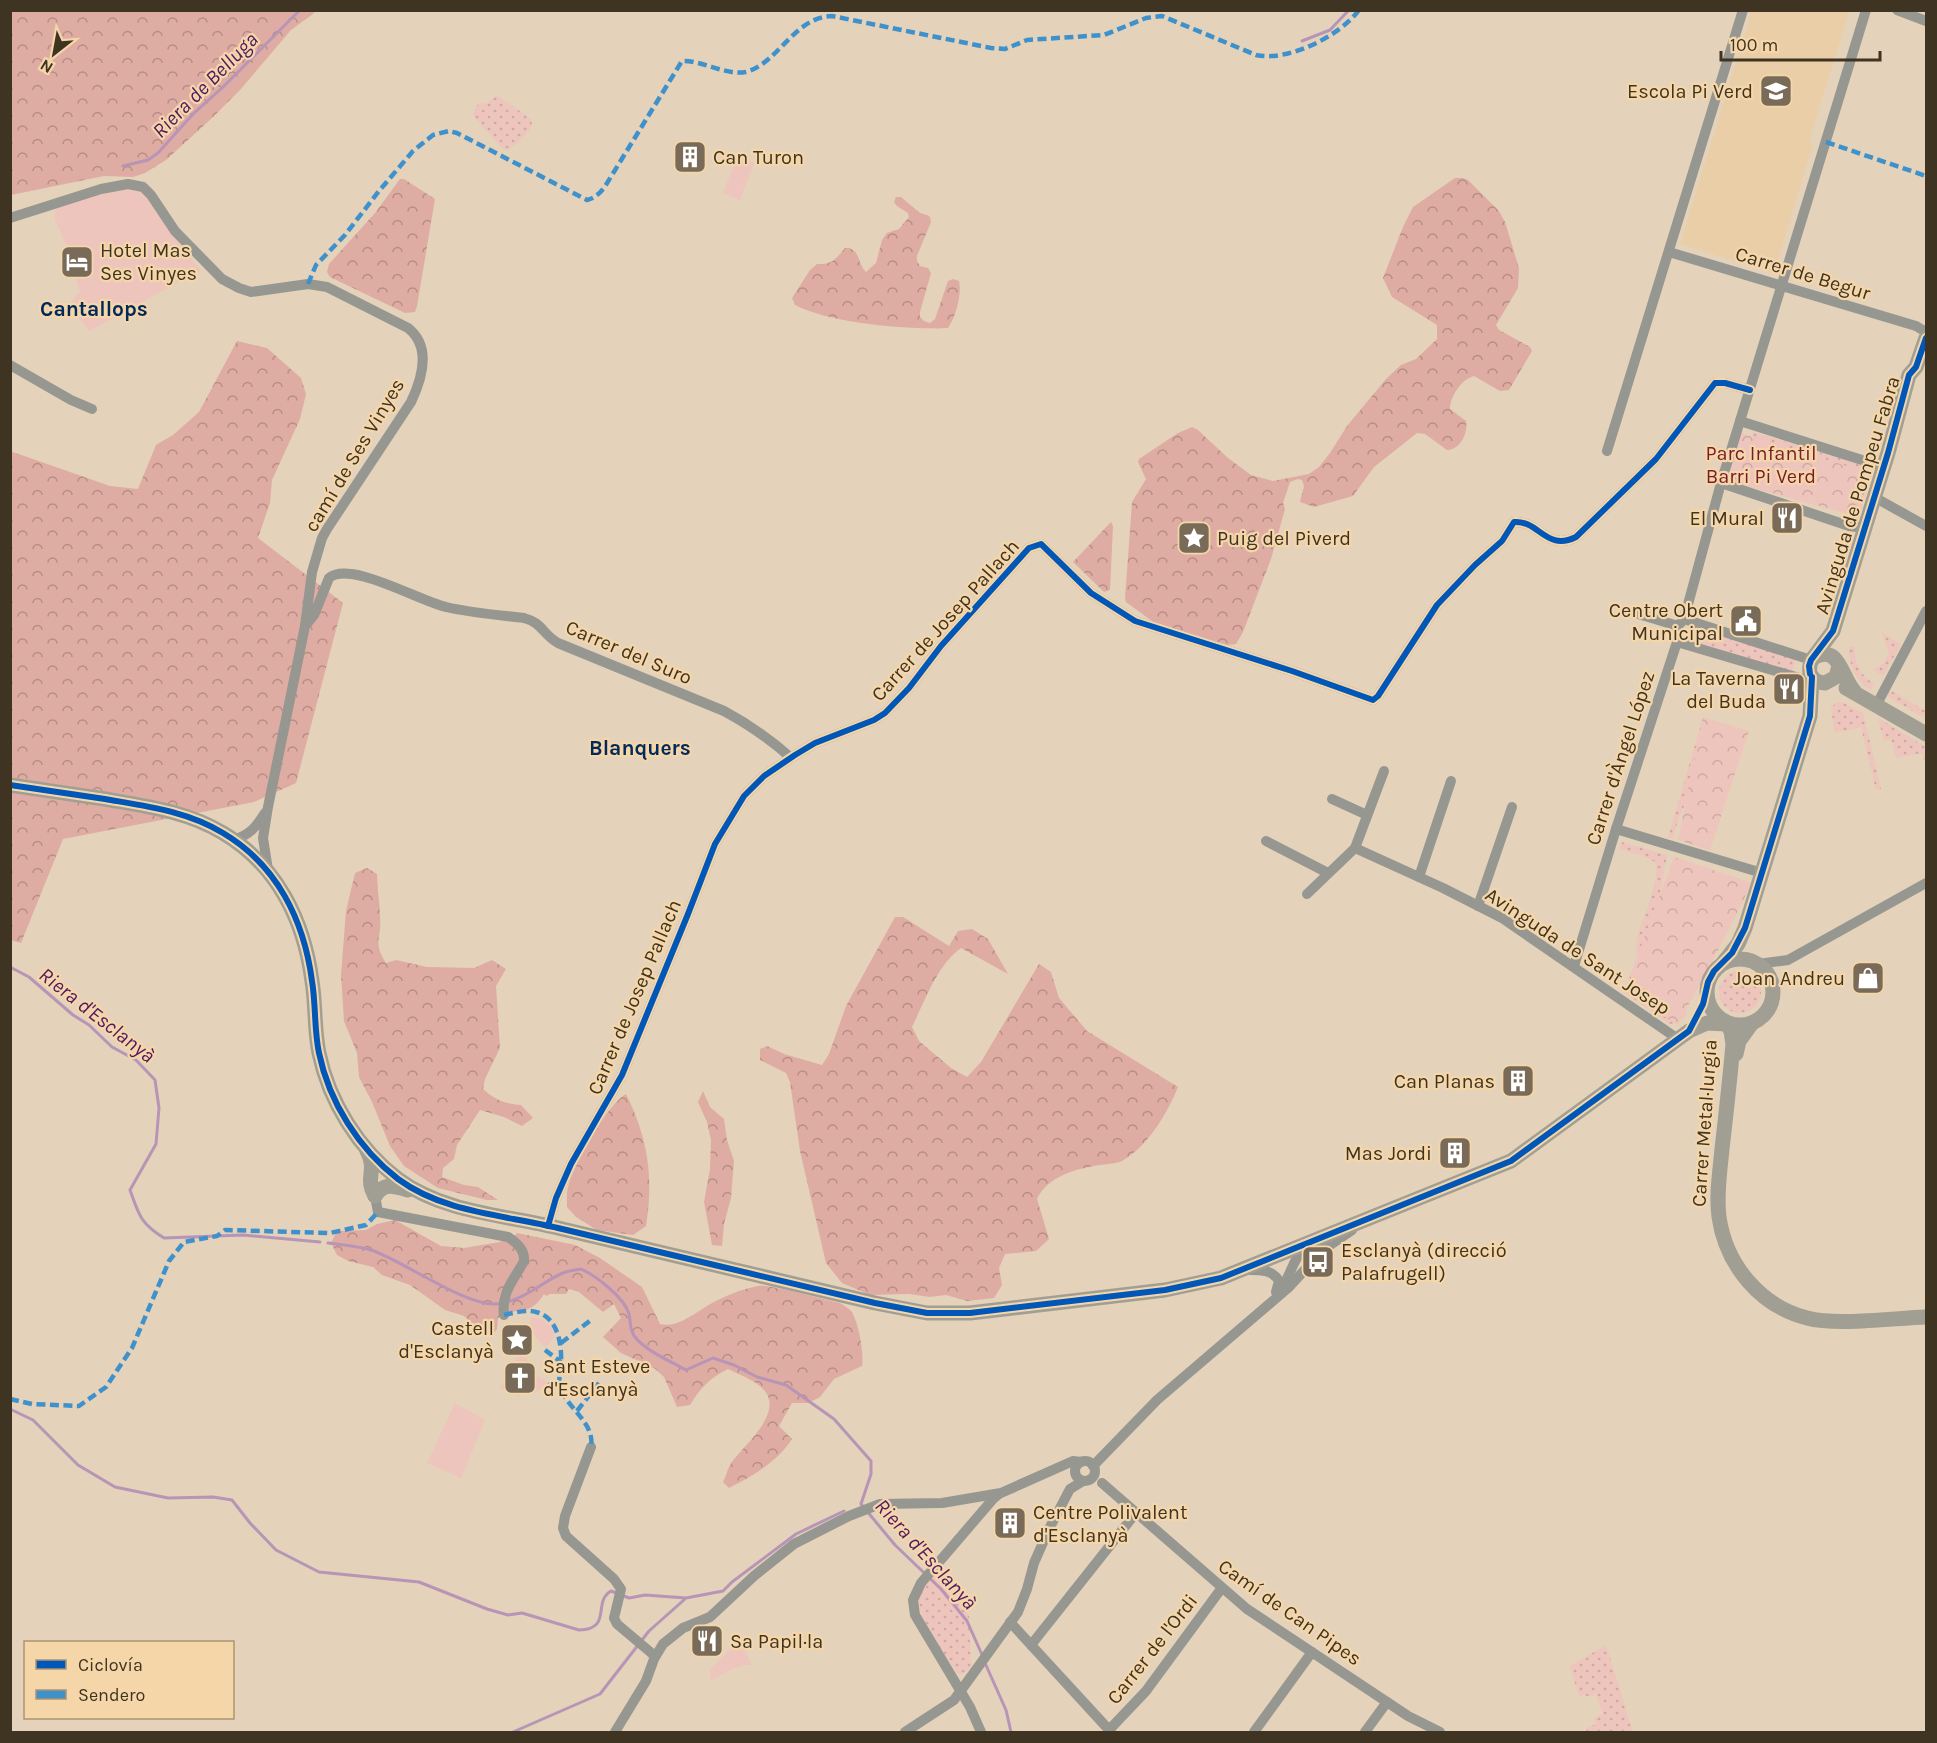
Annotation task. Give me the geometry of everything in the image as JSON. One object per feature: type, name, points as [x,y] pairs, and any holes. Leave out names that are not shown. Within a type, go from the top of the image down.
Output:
[{"type":"street","points":[[1607,451],[1743,10]]},
{"type":"street","name":"Carrer d'Àngel López","points":[[1574,966],[1677,642],[1740,421],[1866,10]]},
{"type":"street","points":[[1897,10],[1926,21]]},
{"type":"street","name":"camí de Ses Vinyes","points":[[10,218],[101,189],[128,184],[143,187],[151,195],[174,231],[222,279],[251,292],[308,284],[327,286],[414,333],[423,353],[423,366],[418,387],[411,402],[322,538],[312,572],[305,626],[268,807],[263,838],[268,871]]},
{"type":"street","name":"Carrer de Begur","points":[[1669,252],[1916,326],[1926,332]]},
{"type":"street","name":"Avinguda de Pompeu Fabra","points":[[1812,667],[1833,631],[1884,467],[1909,375],[1921,369],[1926,338]]},
{"type":"street","points":[[10,365],[71,400],[92,409]]},
{"type":"street","name":"Carrer de Josep Pallach","points":[[548,1226],[556,1198],[570,1164],[622,1075],[715,844],[744,796],[764,776],[815,743],[874,720],[885,713],[909,688],[941,646],[1029,548],[1038,544],[1045,547],[1091,593],[1136,621],[1214,648],[1292,671],[1373,700],[1378,696],[1437,605],[1475,565],[1502,541],[1514,522],[1522,522],[1556,541],[1565,542],[1576,537],[1656,459],[1712,385],[1725,383],[1750,390]]},
{"type":"street","points":[[1740,421],[1884,467]]},
{"type":"street","points":[[1722,483],[1849,526],[1865,528]]},
{"type":"street","points":[[1874,496],[1926,526]]},
{"type":"street","name":"Carrer del Suro","points":[[305,626],[314,615],[329,578],[333,574],[342,573],[388,584],[428,602],[446,607],[524,618],[535,621],[548,637],[558,643],[724,711],[772,741],[790,758]]},
{"type":"street","points":[[1876,704],[1926,611]]},
{"type":"street","points":[[1632,612],[1681,622],[1812,667],[1820,683],[1830,682],[1854,691],[1926,734]]},
{"type":"street","name":"Avinguda de Pompeu Fabra","points":[[1833,631],[1837,662]]},
{"type":"street","points":[[1677,642],[1806,680],[1812,667],[1823,653],[1837,662],[1847,683],[1854,691]]},
{"type":"street","points":[[1812,705],[1839,672],[1837,662]]},
{"type":"street","points":[[1683,1035],[1706,994],[1708,982],[1714,970],[1723,963],[1738,944],[1745,928],[1812,705],[1812,667]]},
{"type":"street","points":[[1307,894],[1355,848],[1384,771]]},
{"type":"street","points":[[1419,877],[1451,781]]},
{"type":"street","points":[[10,785],[159,808],[193,819],[222,832],[248,850],[268,871],[287,898],[305,945],[312,981],[316,1038],[326,1077],[339,1110],[361,1141],[382,1180],[478,1212],[927,1313],[970,1313],[1165,1290],[1221,1278],[1511,1161],[1683,1035],[1707,1023],[1739,1026],[1759,1020],[1767,1012],[1774,995],[1767,972],[1753,962],[1745,928]]},
{"type":"street","points":[[1332,799],[1367,815]]},
{"type":"street","name":"camí de Ses Vinyes","points":[[233,840],[245,836],[256,828],[268,807]]},
{"type":"street","points":[[1478,906],[1512,807]]},
{"type":"street","points":[[1616,829],[1762,873]]},
{"type":"street","points":[[1266,841],[1328,873]]},
{"type":"street","name":"Avinguda de Sant Josep","points":[[1355,848],[1502,918],[1683,1035]]},
{"type":"street","points":[[1723,963],[1734,959],[1753,962],[1788,960],[1926,883]]},
{"type":"street","points":[[1706,994],[1709,1005],[1727,1024]]},
{"type":"street","name":"Carrer Metal·lurgia","points":[[1752,1023],[1739,1041],[1735,1056],[1723,1202],[1729,1239],[1738,1260],[1758,1285],[1785,1303],[1809,1313],[1847,1316],[1926,1315]]},
{"type":"street","name":"Carrer Metal·lurgia","points":[[1727,1024],[1731,1031],[1733,1044],[1720,1176],[1719,1218],[1726,1244],[1734,1263],[1744,1278],[1756,1291],[1772,1302],[1808,1318],[1849,1320],[1926,1315]]},
{"type":"street","points":[[361,1141],[372,1164],[369,1182],[382,1180],[407,1184],[428,1196]]},
{"type":"street","points":[[382,1180],[378,1212],[508,1237],[516,1242],[521,1248],[524,1261],[510,1282],[503,1307]]},
{"type":"street","points":[[1101,1483],[1078,1479],[1075,1472],[1077,1465],[1089,1465],[1112,1446],[1157,1400],[1288,1288],[1324,1250],[1369,1218]]},
{"type":"street","points":[[1273,1299],[1285,1283],[1297,1255],[1314,1239]]},
{"type":"street","points":[[1280,1254],[1294,1252],[1304,1263],[1305,1268]]},
{"type":"street","points":[[1241,1270],[1258,1270],[1275,1275],[1279,1281],[1273,1299]]},
{"type":"street","points":[[591,1447],[565,1516],[563,1528],[566,1536],[614,1580],[620,1595],[615,1618],[617,1624],[655,1656]]},
{"type":"street","points":[[615,1732],[646,1681],[655,1656],[663,1644],[672,1635],[710,1617],[781,1553],[812,1534],[870,1507],[893,1502],[942,1503],[1001,1493],[1073,1461],[1089,1465],[1094,1475],[1070,1488],[1034,1563],[1022,1602],[1010,1622],[954,1700],[912,1730]]},
{"type":"street","name":"Camí de Can Pipes","points":[[1089,1465],[1101,1483],[1246,1609],[1388,1702],[1440,1732]]},
{"type":"street","points":[[981,1732],[970,1707],[915,1615],[913,1600],[922,1582],[931,1571],[1001,1493]]},
{"type":"street","points":[[967,1499],[981,1502],[984,1505],[981,1513]]},
{"type":"street","points":[[1031,1645],[1135,1514]]},
{"type":"street","name":"Carrer de l'Ordi","points":[[1110,1731],[1146,1691],[1221,1589]]},
{"type":"street","points":[[1010,1622],[1110,1731]]},
{"type":"street","points":[[1254,1732],[1312,1652]]},
{"type":"street","points":[[1365,1732],[1388,1702]]},
{"type":"shaded area","name":"Escola Pi Verd","points":[[1752,11],[1849,11],[1809,142],[1813,144],[1774,273],[1680,244]]},
{"type":"green space","points":[[11,10],[315,11],[291,30],[240,90],[212,118],[166,160],[145,173],[133,177],[104,176],[11,195]]},
{"type":"green space","points":[[497,95],[531,119],[532,124],[530,131],[506,150],[474,117],[474,111],[480,103],[486,104]]},
{"type":"green space","points":[[737,157],[754,163],[740,200],[723,193]]},
{"type":"green space","points":[[1455,178],[1468,180],[1499,211],[1505,222],[1519,268],[1518,288],[1496,325],[1499,330],[1530,347],[1532,351],[1509,390],[1500,391],[1474,376],[1465,381],[1454,394],[1450,409],[1466,421],[1464,436],[1459,444],[1447,450],[1425,434],[1417,433],[1374,467],[1353,496],[1314,507],[1300,502],[1304,486],[1302,480],[1290,482],[1271,559],[1243,632],[1236,644],[1228,645],[1156,624],[1126,602],[1125,598],[1132,502],[1146,479],[1138,462],[1139,459],[1178,433],[1192,427],[1251,475],[1273,481],[1309,474],[1319,467],[1347,426],[1386,379],[1401,365],[1416,359],[1437,339],[1437,325],[1392,297],[1383,278],[1413,207]]},
{"type":"green space","points":[[400,179],[404,179],[435,199],[417,306],[415,312],[405,313],[330,277],[327,272],[329,264],[375,213]]},
{"type":"green space","points":[[127,188],[142,190],[179,244],[201,270],[89,331],[69,305],[80,292],[75,276],[75,265],[55,219],[55,208],[102,192]]},
{"type":"green space","points":[[896,197],[901,197],[920,213],[930,217],[931,222],[917,256],[920,266],[928,268],[931,273],[920,312],[920,317],[924,321],[930,323],[935,319],[948,281],[953,279],[959,281],[958,305],[948,328],[912,328],[848,321],[795,305],[792,298],[810,270],[817,264],[833,260],[845,248],[856,253],[866,272],[876,263],[882,240],[887,233],[899,229],[909,217],[908,213],[894,202]]},
{"type":"green space","points":[[237,341],[267,348],[301,378],[306,394],[300,419],[272,480],[270,503],[258,538],[343,603],[296,783],[254,802],[63,839],[21,943],[10,940],[10,451],[110,486],[138,489],[156,445],[173,435],[199,412]]},
{"type":"green space","points":[[1753,432],[1863,465],[1861,471],[1751,438]]},
{"type":"green space","name":"Parc Infantil Barri Pi Verd","points":[[1741,433],[1872,474],[1859,517],[1728,481]]},
{"type":"green space","points":[[1111,522],[1113,526],[1110,590],[1104,592],[1073,562]]},
{"type":"green space","points":[[1698,629],[1796,658],[1792,672],[1694,643]]},
{"type":"green space","points":[[1882,633],[1901,644],[1883,676],[1873,670],[1884,663],[1889,652]]},
{"type":"green space","points":[[1849,646],[1855,647],[1859,668],[1874,684],[1871,690],[1865,686],[1854,671]]},
{"type":"green space","points":[[1890,690],[1926,711],[1926,719],[1887,696]]},
{"type":"green space","points":[[1842,702],[1863,713],[1881,789],[1876,790],[1861,727],[1835,733],[1831,709],[1835,703]]},
{"type":"green space","points":[[1703,717],[1708,720],[1689,796],[1679,817],[1673,838],[1668,838]]},
{"type":"green space","points":[[1703,717],[1749,731],[1710,850],[1678,840]]},
{"type":"green space","points":[[1878,718],[1926,747],[1926,759],[1924,760],[1922,753],[1896,758],[1891,739],[1884,741]]},
{"type":"green space","points":[[1622,842],[1667,855],[1655,920],[1687,1015],[1678,1023],[1669,1024],[1624,992],[1633,981],[1637,971],[1637,940],[1653,890],[1656,870],[1655,862],[1619,849]]},
{"type":"green space","points":[[1674,857],[1752,883],[1706,974],[1678,1023],[1681,1027],[1624,992]]},
{"type":"green space","points":[[367,868],[377,874],[380,924],[378,945],[386,963],[396,960],[427,967],[474,968],[492,960],[506,969],[496,986],[500,1048],[485,1079],[483,1089],[501,1101],[521,1105],[533,1118],[522,1126],[504,1117],[480,1110],[457,1145],[454,1159],[443,1168],[442,1177],[464,1185],[478,1187],[498,1200],[487,1200],[438,1188],[404,1166],[390,1146],[359,1077],[357,1053],[344,1021],[341,975],[346,911],[355,873]]},
{"type":"green space","points":[[895,917],[903,917],[949,946],[958,931],[972,929],[988,939],[1008,974],[961,948],[938,974],[912,1027],[919,1041],[951,1068],[967,1077],[981,1062],[1039,964],[1051,972],[1059,998],[1087,1031],[1178,1087],[1156,1128],[1131,1155],[1120,1162],[1081,1169],[1063,1175],[1042,1191],[1037,1199],[1049,1239],[1036,1251],[1005,1254],[999,1268],[1002,1285],[994,1298],[967,1301],[946,1295],[930,1297],[909,1294],[870,1295],[842,1283],[826,1263],[800,1151],[790,1082],[786,1073],[760,1060],[760,1049],[767,1046],[784,1054],[822,1065],[829,1054],[846,1006]]},
{"type":"green space","points":[[1740,971],[1755,977],[1761,992],[1755,1007],[1740,1013],[1725,1007],[1719,992],[1725,977]]},
{"type":"green space","points":[[703,1091],[710,1107],[724,1119],[727,1140],[734,1161],[731,1198],[724,1224],[722,1246],[712,1245],[704,1202],[710,1169],[711,1140],[707,1122],[698,1102]]},
{"type":"green space","points":[[626,1094],[640,1126],[649,1175],[646,1226],[633,1235],[597,1230],[576,1217],[567,1207],[568,1187],[585,1149],[610,1109]]},
{"type":"green space","points":[[395,1220],[441,1246],[464,1248],[500,1242],[505,1238],[511,1240],[517,1233],[575,1245],[600,1258],[642,1287],[660,1324],[674,1324],[724,1297],[758,1286],[840,1303],[852,1312],[857,1324],[862,1346],[862,1366],[834,1379],[820,1397],[808,1403],[792,1403],[779,1426],[792,1439],[764,1468],[729,1488],[723,1482],[729,1467],[757,1433],[768,1413],[770,1404],[767,1394],[760,1386],[728,1369],[706,1384],[690,1405],[677,1407],[664,1377],[654,1368],[621,1353],[603,1337],[621,1318],[614,1304],[603,1312],[579,1292],[569,1289],[566,1294],[546,1296],[544,1294],[528,1309],[505,1314],[498,1318],[497,1329],[492,1335],[474,1325],[464,1316],[445,1310],[410,1285],[382,1275],[373,1267],[348,1261],[337,1255],[331,1243],[337,1231],[366,1230],[377,1224]]},
{"type":"green space","points":[[530,1317],[546,1322],[553,1331],[555,1336],[546,1348],[532,1333]]},
{"type":"green space","points":[[521,1355],[529,1361],[527,1365],[535,1369],[534,1371],[514,1364],[506,1386],[520,1393],[524,1386],[527,1386],[533,1373],[548,1383],[533,1394],[525,1388],[519,1397],[500,1388],[516,1359]]},
{"type":"green space","points":[[455,1403],[485,1420],[461,1478],[427,1463]]},
{"type":"green space","points":[[939,1569],[953,1585],[969,1616],[971,1667],[962,1675],[957,1673],[932,1636],[919,1605],[922,1589]]},
{"type":"green space","points":[[741,1643],[752,1665],[736,1667],[711,1681],[709,1670]]},
{"type":"green space","points":[[1606,1645],[1633,1732],[1587,1732],[1586,1729],[1596,1724],[1594,1718],[1603,1714],[1596,1694],[1590,1697],[1584,1695],[1579,1697],[1570,1666]]},
{"type":"waterway","name":"Riera de Belluga","points":[[123,166],[148,160],[158,153],[193,114],[300,10]]},
{"type":"waterway","points":[[1302,41],[1330,30],[1349,10]]},
{"type":"waterway","name":"Riera d'Esclanyà","points":[[10,967],[29,977],[73,1015],[89,1025],[112,1047],[136,1060],[155,1080],[159,1108],[156,1144],[130,1190],[138,1212],[150,1228],[164,1238],[243,1235],[320,1242]]},
{"type":"waterway","name":"Riera d'Esclanyà","points":[[328,1243],[374,1251],[453,1291],[483,1303],[496,1304],[514,1300],[563,1273],[581,1269],[616,1294],[629,1314],[633,1334],[645,1347],[659,1355],[686,1370],[713,1358],[734,1365],[757,1377],[786,1385],[834,1419],[871,1461],[871,1474],[861,1504],[895,1545],[941,1589],[967,1621],[983,1657]]},
{"type":"waterway","points":[[10,1409],[33,1420],[78,1465],[115,1487],[168,1498],[213,1497],[232,1500],[276,1550],[319,1572],[419,1582],[487,1609],[508,1615],[522,1613],[579,1630],[596,1625],[603,1602],[611,1591],[629,1598],[645,1595],[686,1598],[723,1591],[796,1534],[844,1511]]},
{"type":"waterway","name":"Riera d'Esclanyà","points":[[513,1732],[600,1694],[649,1631],[685,1599]]},
{"type":"waterway","name":"Riera d'Esclanyà","points":[[985,1663],[1006,1710],[1011,1732]]},
{"type":"marked path","points":[[308,284],[316,265],[345,235],[413,151],[433,135],[449,131],[457,133],[587,200],[597,196],[604,188],[682,61],[699,63],[725,71],[742,73],[749,71],[760,66],[798,31],[819,18],[832,16],[1005,49],[1027,40],[1104,35],[1146,18],[1162,16],[1256,55],[1269,56],[1298,51],[1326,38],[1350,20],[1359,10]]},
{"type":"marked path","points":[[1826,142],[1926,176]]},
{"type":"marked path","points":[[10,1399],[32,1404],[79,1406],[106,1387],[132,1348],[169,1261],[184,1242],[217,1236],[225,1230],[330,1233],[366,1225],[378,1212]]},
{"type":"marked path","points":[[504,1315],[532,1311],[543,1315],[554,1326],[561,1348],[560,1387],[586,1424],[591,1447]]},
{"type":"marked path","points":[[561,1343],[591,1320]]},
{"type":"marked path","points":[[545,1350],[561,1362]]},
{"type":"marked path","points":[[549,1382],[561,1390]]},
{"type":"marked path","points":[[577,1411],[599,1383]]},
{"type":"cycle path","points":[[1810,674],[1811,660],[1833,631],[1888,453],[1909,375],[1916,367],[1926,338]]},
{"type":"cycle path","points":[[548,1226],[556,1198],[571,1164],[622,1075],[715,844],[744,796],[764,776],[815,743],[874,720],[885,713],[909,688],[941,646],[1029,548],[1041,544],[1091,593],[1135,621],[1292,671],[1373,700],[1378,696],[1437,605],[1475,565],[1502,541],[1514,522],[1530,526],[1557,541],[1566,541],[1576,537],[1656,459],[1715,383],[1725,383],[1750,390]]},
{"type":"cycle path","points":[[10,785],[135,804],[180,814],[223,833],[259,861],[285,896],[302,937],[312,981],[319,1053],[338,1106],[371,1154],[398,1179],[416,1190],[435,1199],[475,1211],[558,1228],[875,1303],[927,1313],[970,1313],[1165,1290],[1221,1278],[1511,1161],[1689,1031],[1703,1004],[1708,982],[1714,971],[1732,953],[1745,928],[1810,716],[1812,677]]},
{"type":"place","name":"Escola Pi Verd","points":[[1776,91]]},
{"type":"place","name":"Can Turon","points":[[690,157]]},
{"type":"place","name":"Hotel Mas Ses Vinyes","points":[[77,262]]},
{"type":"place","name":"El Mural","points":[[1787,518]]},
{"type":"place","name":"Puig del Piverd","points":[[1194,538]]},
{"type":"place","name":"Centre Obert Municipal","points":[[1746,621]]},
{"type":"place","name":"La Taverna del Buda","points":[[1789,689]]},
{"type":"place","name":"Joan Andreu","points":[[1868,978]]},
{"type":"place","name":"Can Planas","points":[[1518,1081]]},
{"type":"place","name":"Mas Jordi","points":[[1455,1153]]},
{"type":"place","name":"Esclanyà (direcció Palafrugell)","points":[[1318,1262]]},
{"type":"place","name":"Castell d'Esclanyà","points":[[517,1340]]},
{"type":"place","name":"Sant Esteve d'Esclanyà","points":[[520,1378]]},
{"type":"place","name":"Centre Polivalent d'Esclanyà","points":[[1010,1523]]},
{"type":"place","name":"Sa Papil·la","points":[[707,1641]]},
{"type":"district","name":"Cantallops","points":[[94,309]]},
{"type":"district","name":"Blanquers","points":[[640,748]]}]
